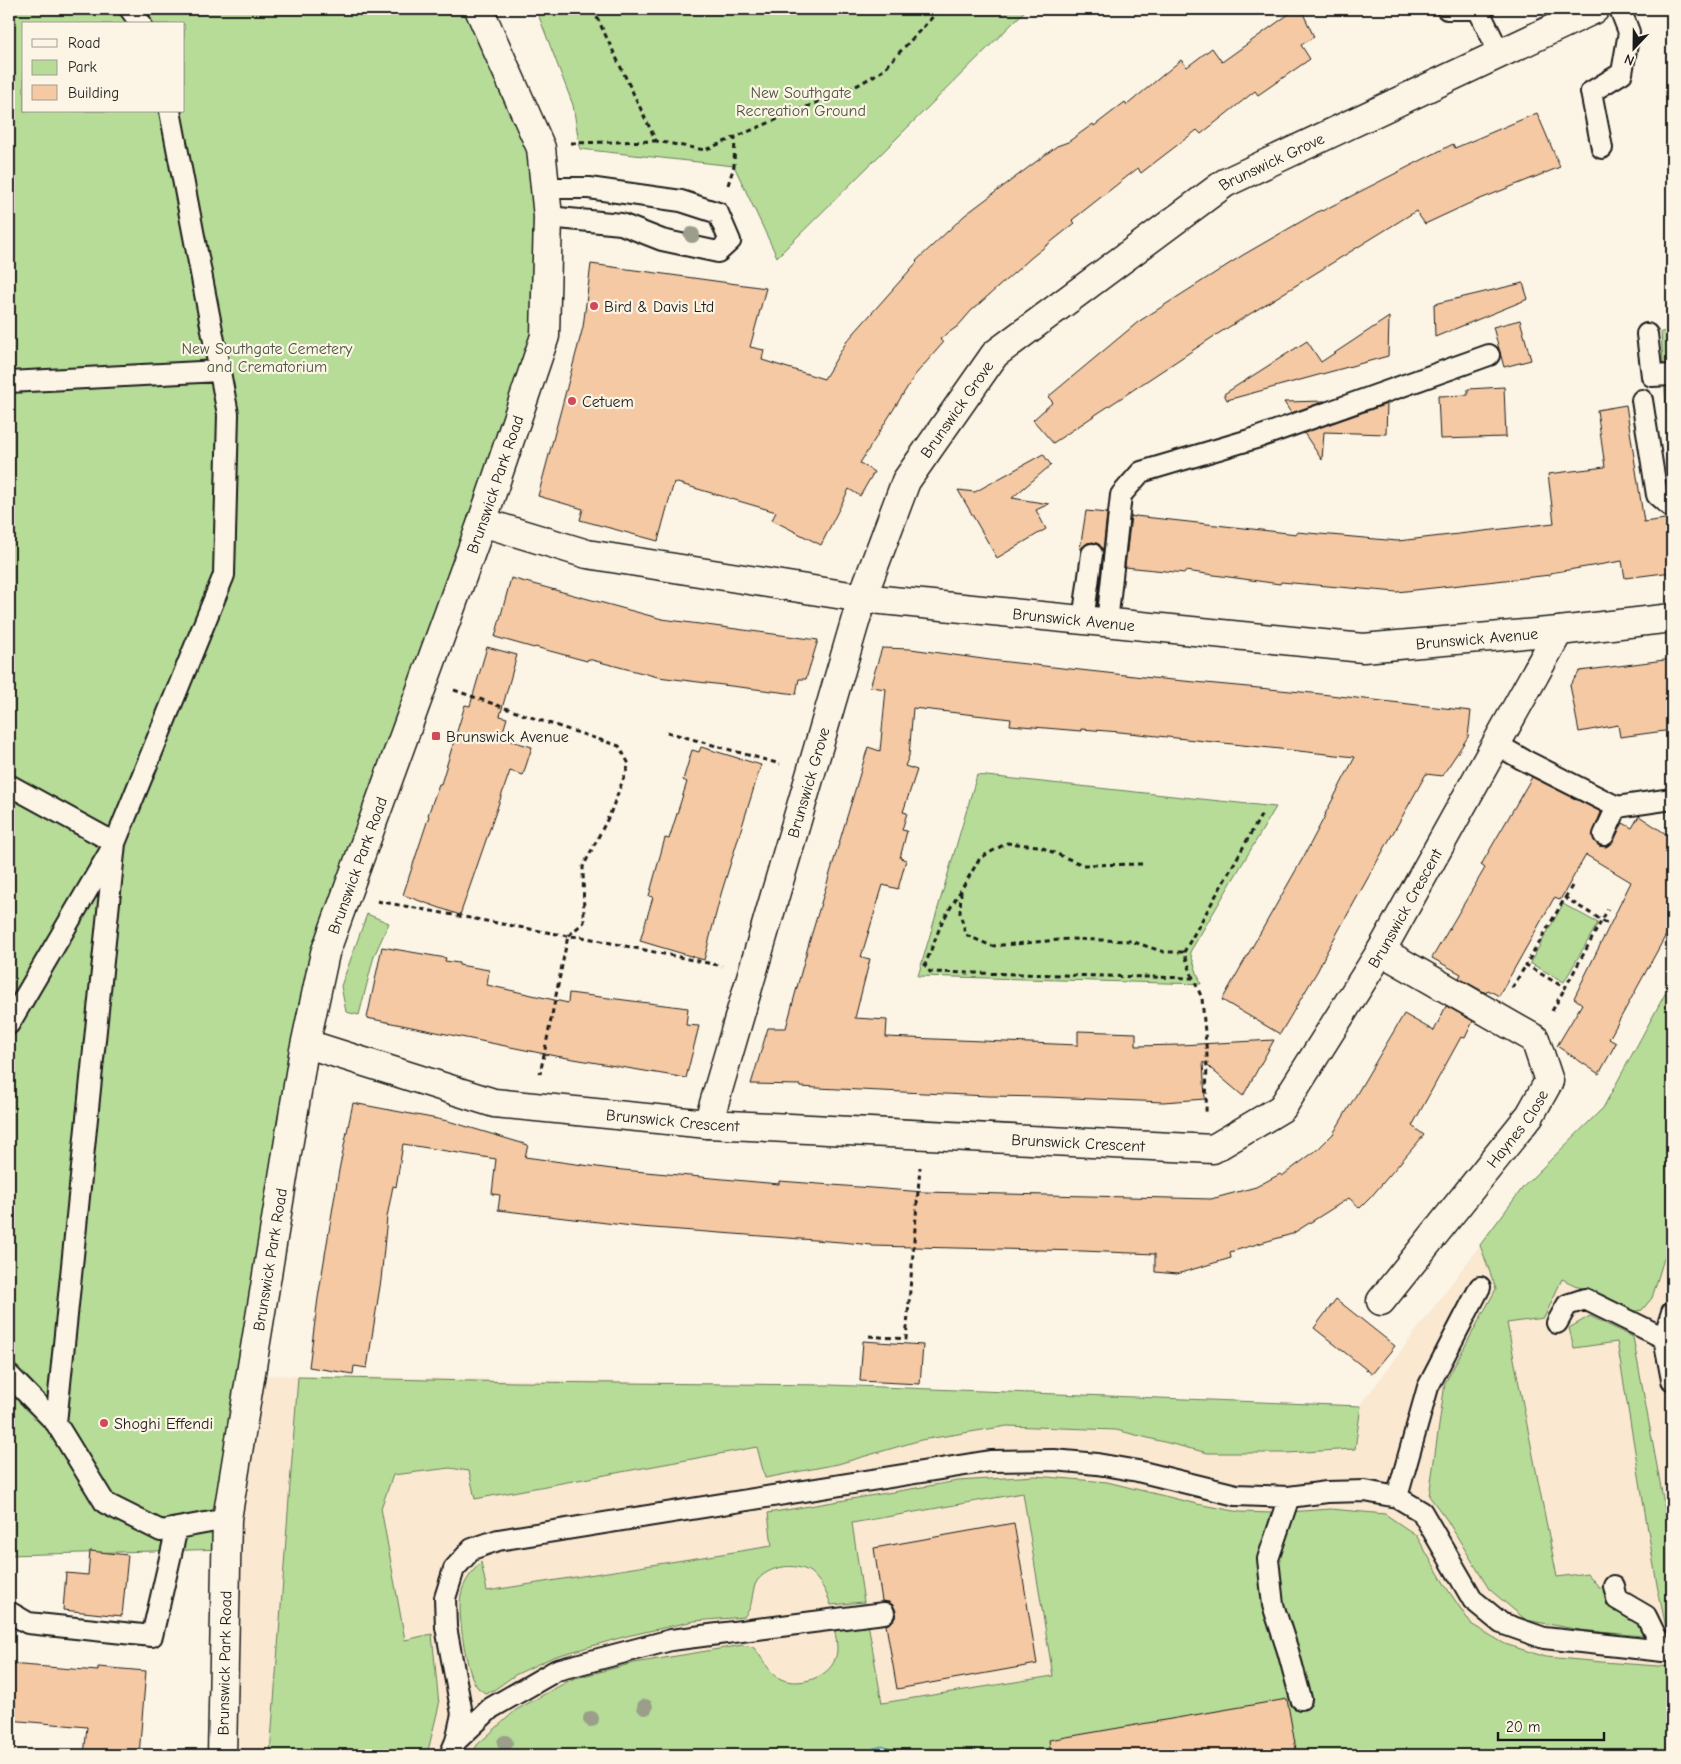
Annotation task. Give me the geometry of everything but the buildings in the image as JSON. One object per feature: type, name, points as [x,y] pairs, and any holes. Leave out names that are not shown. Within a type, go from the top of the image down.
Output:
[{"type":"street","name":"Brunswick Park Road","points":[[222,1755],[227,1518],[303,1055],[325,952],[482,522],[545,336],[548,218],[546,188],[539,143],[479,9]]},
{"type":"street","name":"Brunswick Grove","points":[[708,1124],[862,598],[906,481],[995,354],[1225,183],[1595,9]]},
{"type":"street","name":"Brunswick Avenue","points":[[482,522],[587,554],[862,598],[1362,648],[1672,618]]},
{"type":"street","name":"Brunswick Crescent","points":[[320,1048],[494,1103],[708,1124],[1214,1148],[1282,1108],[1381,951],[1559,630]]},
{"type":"street","name":"Haynes Close","points":[[1381,951],[1535,1039],[1549,1080],[1530,1115],[1381,1301]]},
{"type":"lane","points":[[130,9],[140,22]]},
{"type":"lane","points":[[1447,9],[1478,9],[1500,54]]},
{"type":"lane","points":[[1602,148],[1591,92],[1622,73],[1629,32],[1620,9]]},
{"type":"lane","points":[[9,1024],[115,844],[224,575],[228,414],[170,112]]},
{"type":"lane","points":[[546,188],[598,189],[681,201],[718,213],[730,241],[718,252],[662,240],[622,224],[548,218]]},
{"type":"lane","points":[[1647,334],[1644,378],[1672,375]]},
{"type":"lane","points":[[1095,622],[1121,495],[1141,472],[1256,438],[1489,355]]},
{"type":"lane","points":[[9,382],[219,371]]},
{"type":"lane","points":[[1642,400],[1657,495],[1670,506],[1672,505]]},
{"type":"lane","points":[[1092,554],[1095,622]]},
{"type":"lane","points":[[1496,744],[1617,807],[1672,799]]},
{"type":"lane","points":[[9,784],[115,844]]},
{"type":"lane","points":[[1604,835],[1617,807]]},
{"type":"lane","points":[[56,1422],[115,844]]},
{"type":"lane","points":[[1397,1497],[1428,1387],[1480,1287]]},
{"type":"lane","points":[[1558,1323],[1567,1306],[1585,1299],[1664,1338]]},
{"type":"lane","points":[[1672,1312],[1664,1338],[1672,1380]]},
{"type":"lane","points":[[9,1375],[56,1422],[105,1503],[161,1531],[227,1518]]},
{"type":"lane","points":[[453,1748],[462,1714],[446,1627],[445,1598],[454,1569],[472,1549],[498,1540],[990,1461],[1054,1460],[1097,1464],[1138,1471],[1236,1495],[1289,1497],[1327,1492],[1365,1491],[1397,1497],[1422,1512],[1473,1600],[1501,1623],[1544,1638],[1667,1651]]},
{"type":"lane","points":[[1289,1497],[1268,1559],[1273,1605],[1301,1699]]},
{"type":"lane","points":[[9,1612],[28,1623],[152,1636],[177,1528]]},
{"type":"lane","points":[[1614,1586],[1617,1599],[1646,1616],[1667,1651]]},
{"type":"lane","points":[[453,1748],[491,1708],[558,1670],[671,1640],[884,1613]]},
{"type":"path","points":[[593,9],[656,141]]},
{"type":"path","points":[[539,143],[656,141],[705,150],[858,85],[882,71],[940,9]]},
{"type":"path","points":[[718,213],[734,166],[735,137]]},
{"type":"path","points":[[425,679],[539,720],[619,746],[630,764],[610,814],[583,867],[584,922],[568,936],[535,1107]]},
{"type":"path","points":[[667,732],[811,773]]},
{"type":"path","points":[[1184,952],[1263,812]]},
{"type":"path","points":[[1142,864],[1083,866],[1038,846],[1007,843],[980,858],[942,922],[926,965],[930,972],[1194,978]]},
{"type":"path","points":[[1572,886],[1526,965],[1565,988],[1608,909]]},
{"type":"path","points":[[961,890],[960,913],[966,935],[992,946],[1069,939],[1131,941],[1164,952],[1184,952]]},
{"type":"path","points":[[347,893],[374,900],[568,936],[582,936],[752,972]]},
{"type":"path","points":[[1564,897],[1608,924]]},
{"type":"path","points":[[1184,952],[1202,998],[1207,1056],[1204,1148]]},
{"type":"path","points":[[870,1336],[906,1339],[922,1134]]},
{"type":"shaded area","points":[[1672,981],[1672,1755],[222,1755],[251,1375],[832,1385],[1360,1406],[1524,1186],[1606,1104]]},
{"type":"green space","name":"New Southgate Cemetery and Crematorium","points":[[9,9],[478,9],[536,142],[546,336],[326,950],[227,1549],[9,1555]]},
{"type":"green space","name":"New Southgate Recreation Ground","points":[[536,9],[1027,9],[777,257],[734,166],[580,149],[573,105]]},
{"type":"green space","points":[[1672,331],[1672,471],[1661,332]]},
{"type":"green space","points":[[977,775],[1276,807],[1190,952],[1201,984],[918,976]]},
{"type":"green space","points":[[1563,904],[1598,923],[1564,982],[1530,963]]},
{"type":"green space","points":[[367,914],[389,923],[374,956],[359,1015],[346,1012],[341,986]]},
{"type":"green space","points":[[1672,981],[1672,1232],[1652,1298],[1642,1310],[1631,1312],[1562,1279],[1544,1318],[1507,1323],[1557,1577],[1587,1573],[1599,1587],[1614,1586],[1648,1629],[1642,1636],[1580,1630],[1526,1620],[1489,1589],[1447,1520],[1429,1496],[1445,1383],[1496,1289],[1480,1245],[1524,1186],[1603,1108]]},
{"type":"green space","points":[[1590,1316],[1633,1337],[1672,1547],[1672,1636],[1668,1637],[1657,1585],[1617,1342],[1574,1348],[1569,1328]]},
{"type":"green space","points":[[298,1377],[516,1382],[830,1385],[1361,1406],[1355,1449],[1287,1453],[1208,1453],[1116,1430],[1007,1426],[921,1440],[838,1464],[765,1478],[757,1447],[475,1499],[469,1471],[450,1468],[393,1475],[381,1508],[405,1640],[432,1634],[439,1705],[427,1755],[270,1755]]},
{"type":"green space","points":[[1035,1476],[1107,1482],[1197,1504],[1240,1512],[1273,1513],[1331,1509],[1385,1514],[1416,1535],[1448,1590],[1471,1624],[1505,1644],[1546,1657],[1672,1667],[1672,1755],[472,1755],[477,1745],[516,1710],[572,1679],[634,1663],[743,1645],[753,1647],[777,1677],[788,1681],[804,1681],[820,1676],[832,1666],[837,1652],[834,1628],[868,1623],[882,1703],[1053,1676],[1023,1493],[852,1523],[864,1602],[831,1605],[823,1587],[810,1572],[797,1567],[782,1567],[768,1572],[757,1581],[750,1608],[744,1617],[694,1621],[627,1636],[553,1657],[515,1675],[494,1690],[485,1693],[478,1688],[474,1681],[466,1657],[461,1628],[460,1603],[462,1590],[468,1577],[481,1562],[487,1591],[772,1546],[768,1513],[958,1481]]},
{"type":"water","points":[[882,1746],[909,1755],[854,1755],[856,1753]]},
{"type":"place","name":"Bird & Davis Ltd","points":[[594,306]]},
{"type":"place","name":"Cetuem","points":[[572,401]]},
{"type":"place","name":"Brunswick Avenue","points":[[436,736]]},
{"type":"place","name":"Shoghi Effendi","points":[[104,1423]]}]
